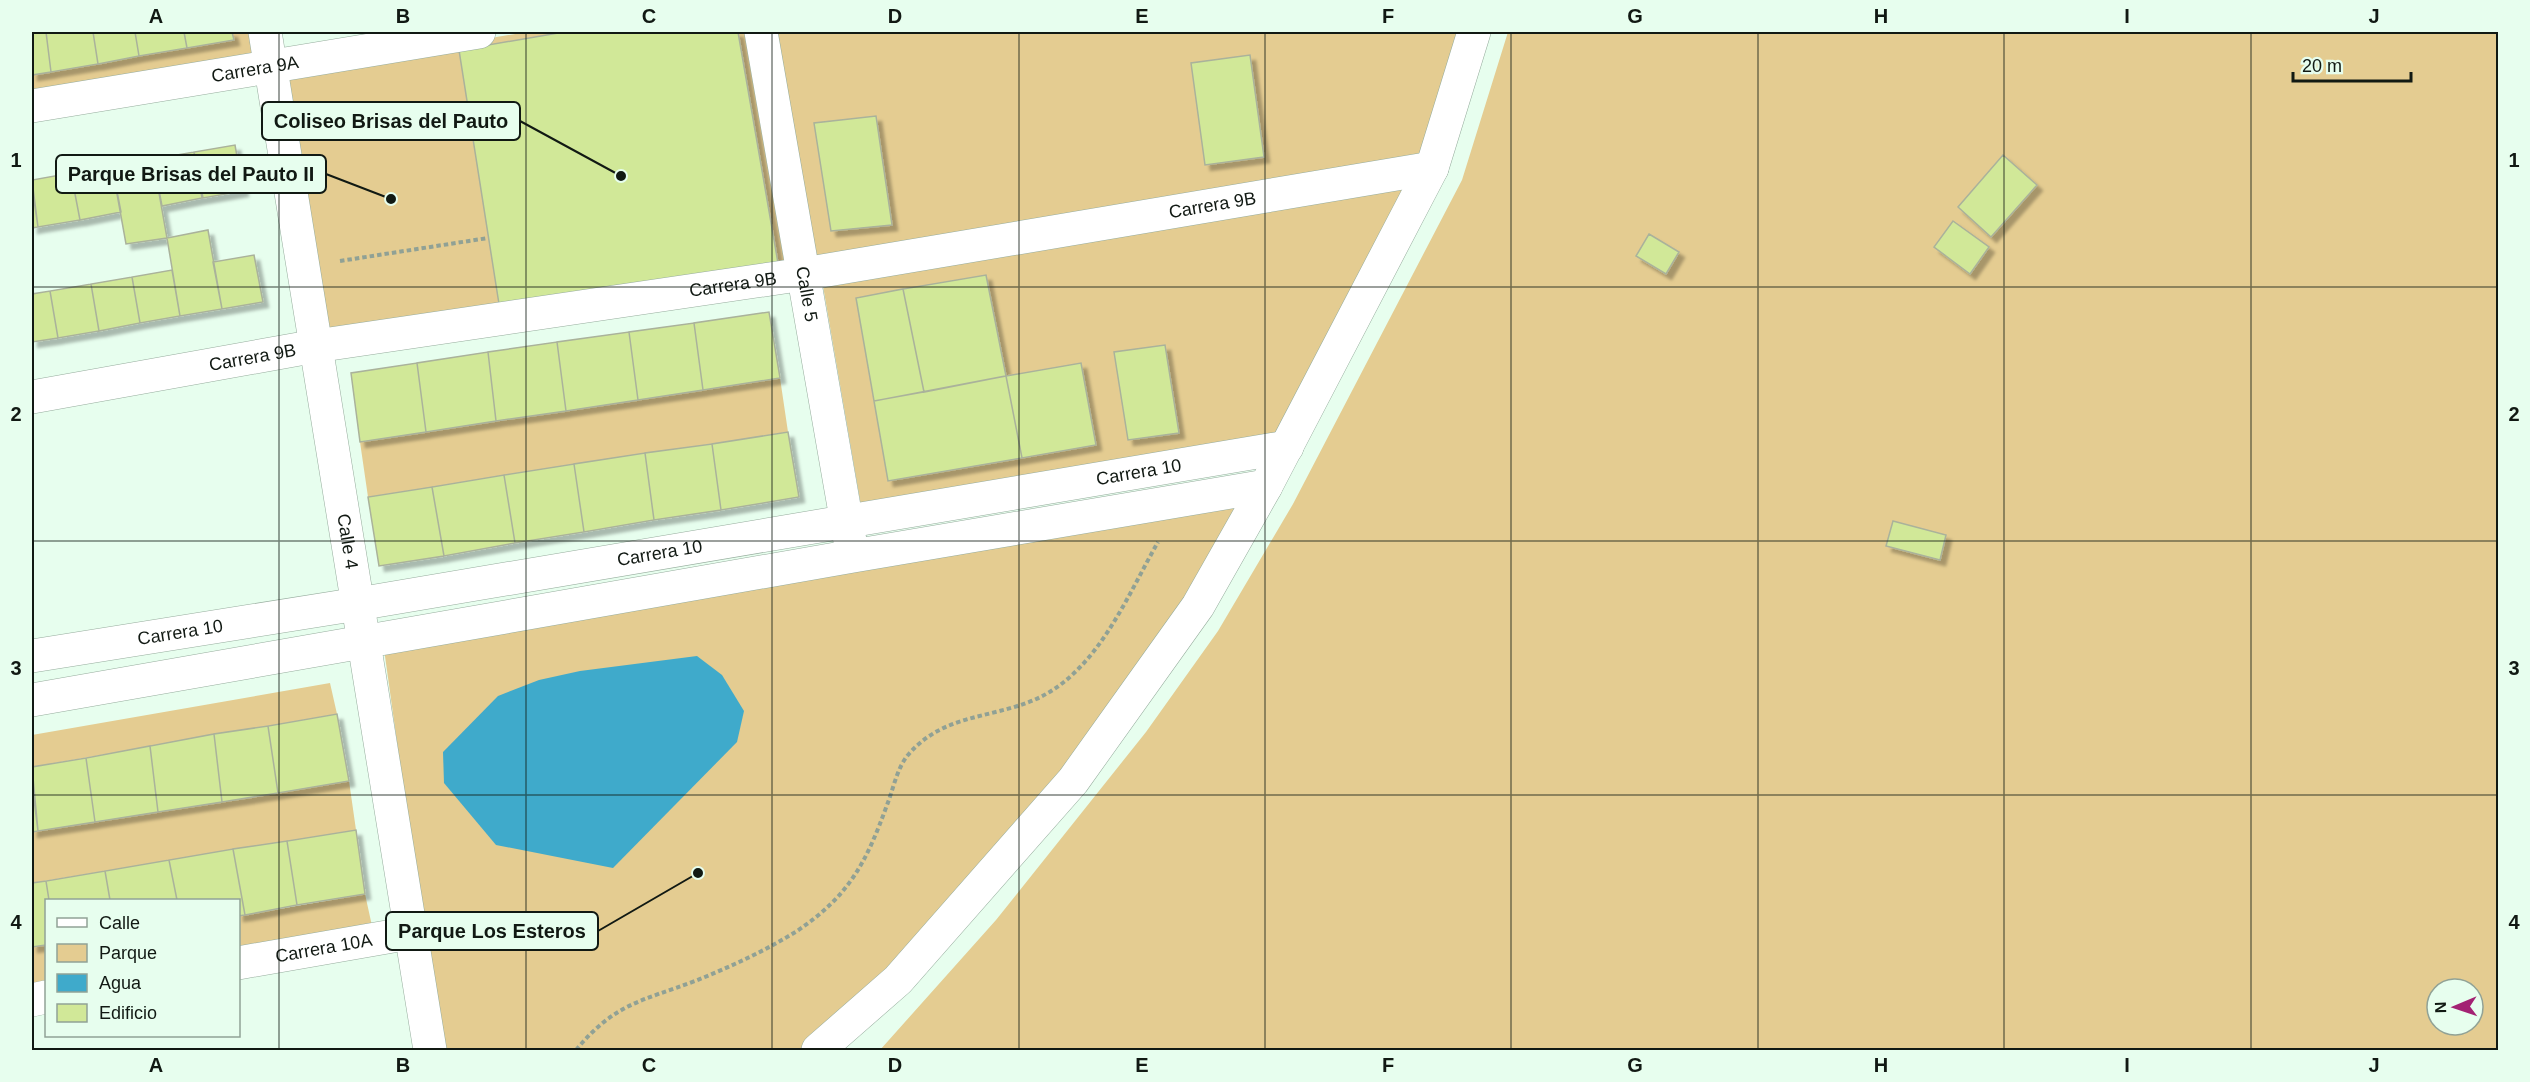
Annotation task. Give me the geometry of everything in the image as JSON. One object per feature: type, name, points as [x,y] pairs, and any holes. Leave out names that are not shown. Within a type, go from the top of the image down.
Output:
[{"type":"street","name":"Calle 4","points":[[265,32],[430,1050]]},
{"type":"street","name":"Carrera 9A","points":[[32,106],[479,32]]},
{"type":"street","name":"Calle 5","points":[[761,32],[853,556]]},
{"type":"street","points":[[818,1050],[898,980],[1073,781],[1198,606],[1287,447],[1432,168],[1474,32]]},
{"type":"street","name":"Carrera 9B","points":[[32,397],[316,346],[804,274],[1432,168]]},
{"type":"street","name":"Carrera 10","points":[[32,656],[358,604],[1287,447]]},
{"type":"street","name":"Carrera 10","points":[[32,700],[1266,486]]},
{"type":"street","name":"Carrera 10A","points":[[240,963],[410,933]]},
{"type":"path","points":[[283,144],[469,113]]},
{"type":"path","points":[[303,267],[488,238]]},
{"type":"path","points":[[576,1050],[602,1022],[623,1008],[726,969],[796,932],[823,911],[849,886],[868,856],[906,757],[926,737],[942,727],[1036,699],[1066,680],[1094,652],[1182,500]]},
{"type":"green space","points":[[32,32],[250,32],[255,58],[32,94]]},
{"type":"green space","points":[[527,32],[748,32],[788,266],[323,335],[281,73]]},
{"type":"green space","points":[[767,32],[1468,32],[1427,165],[808,269]]},
{"type":"green space","points":[[1508,32],[2498,32],[2498,1050],[880,1050],[996,920],[1146,732],[1218,631],[1293,504],[1462,180]]},
{"type":"green space","points":[[1407,187],[1279,433],[861,506],[823,286]]},
{"type":"green space","points":[[780,378],[788,432],[368,497],[360,442]]},
{"type":"green space","points":[[1246,505],[1139,677],[891,975],[804,1050],[440,1050],[384,649]]},
{"type":"green space","points":[[330,683],[337,714],[32,767],[32,735]]},
{"type":"green space","points":[[349,781],[356,830],[32,883],[32,832]]},
{"type":"green space","points":[[365,894],[372,926],[240,948],[240,916]]},
{"type":"green space","points":[[45,945],[45,981],[32,983],[32,947]]},
{"type":"water","points":[[697,656],[722,675],[744,711],[737,742],[613,868],[496,845],[444,783],[443,752],[498,696],[539,680],[580,671]]},
{"type":"building","points":[[32,32],[46,32],[51,72],[32,75]]},
{"type":"building","points":[[46,32],[93,32],[98,64],[51,72]]},
{"type":"building","points":[[93,32],[135,32],[139,56],[98,64]]},
{"type":"building","points":[[135,32],[184,32],[187,48],[139,56]]},
{"type":"building","points":[[184,32],[232,32],[234,40],[187,48]]},
{"type":"building","points":[[564,32],[738,32],[778,263],[499,304],[459,50]]},
{"type":"building","points":[[1250,55],[1264,157],[1205,165],[1191,63]]},
{"type":"building","points":[[876,116],[892,225],[831,231],[814,123]]},
{"type":"building","points":[[235,145],[243,191],[203,198],[194,152]]},
{"type":"building","points":[[194,152],[202,198],[162,206],[153,159]]},
{"type":"building","points":[[2003,155],[2037,185],[1991,237],[1958,207]]},
{"type":"building","points":[[153,159],[167,238],[126,244],[112,166]]},
{"type":"building","points":[[112,166],[121,212],[80,220],[71,173]]},
{"type":"building","points":[[71,173],[80,220],[38,227],[32,180]]},
{"type":"building","points":[[32,187],[38,227],[32,228]]},
{"type":"building","points":[[1953,221],[1989,247],[1970,274],[1934,247]]},
{"type":"building","points":[[208,230],[222,309],[180,316],[167,238]]},
{"type":"building","points":[[1649,234],[1679,252],[1666,274],[1636,256]]},
{"type":"building","points":[[254,255],[263,302],[222,309],[213,262]]},
{"type":"building","points":[[172,270],[180,316],[140,323],[132,277]]},
{"type":"building","points":[[986,275],[1006,376],[924,392],[903,289]]},
{"type":"building","points":[[132,277],[140,323],[99,331],[91,284]]},
{"type":"building","points":[[91,284],[99,331],[58,338],[50,291]]},
{"type":"building","points":[[903,289],[924,392],[874,401],[856,298]]},
{"type":"building","points":[[50,291],[58,338],[32,342],[32,294]]},
{"type":"building","points":[[769,312],[780,378],[703,390],[694,323]]},
{"type":"building","points":[[694,323],[703,390],[638,400],[629,332]]},
{"type":"building","points":[[629,332],[638,400],[566,411],[557,342]]},
{"type":"building","points":[[557,342],[566,411],[496,421],[488,352]]},
{"type":"building","points":[[1165,345],[1179,433],[1128,440],[1114,352]]},
{"type":"building","points":[[488,352],[496,421],[426,432],[417,363]]},
{"type":"building","points":[[417,363],[426,432],[360,442],[351,373]]},
{"type":"building","points":[[1081,363],[1096,445],[1022,458],[1006,376]]},
{"type":"building","points":[[1006,376],[1022,458],[888,481],[874,401]]},
{"type":"building","points":[[788,432],[799,497],[721,510],[712,444]]},
{"type":"building","points":[[712,444],[721,510],[654,520],[645,453]]},
{"type":"building","points":[[645,453],[654,520],[584,532],[574,464]]},
{"type":"building","points":[[574,464],[584,532],[515,543],[504,475]]},
{"type":"building","points":[[504,475],[515,543],[444,556],[432,487]]},
{"type":"building","points":[[432,487],[444,556],[379,566],[368,497]]},
{"type":"building","points":[[1893,521],[1946,535],[1940,560],[1886,546]]},
{"type":"building","points":[[337,714],[349,781],[278,793],[268,726]]},
{"type":"building","points":[[268,726],[278,793],[222,802],[214,734]]},
{"type":"building","points":[[214,734],[222,802],[158,812],[150,746]]},
{"type":"building","points":[[150,746],[158,812],[95,822],[86,758]]},
{"type":"building","points":[[86,758],[95,822],[38,831],[32,767]]},
{"type":"building","points":[[32,784],[38,831],[32,832]]},
{"type":"building","points":[[356,830],[365,894],[297,905],[287,841]]},
{"type":"building","points":[[287,841],[297,905],[245,915],[233,849]]},
{"type":"building","points":[[233,849],[245,915],[240,916],[240,899],[177,899],[169,860]]},
{"type":"building","points":[[169,860],[177,899],[110,899],[105,871]]},
{"type":"building","points":[[105,871],[110,899],[49,899],[46,881]]},
{"type":"building","points":[[46,881],[49,899],[45,899],[45,945],[32,947],[32,883]]},
{"type":"place","name":"Coliseo Brisas del Pauto","points":[[621,176]]},
{"type":"place","name":"Parque Brisas del Pauto II","points":[[391,199]]},
{"type":"place","name":"Parque Los Esteros","points":[[698,873]]}]
